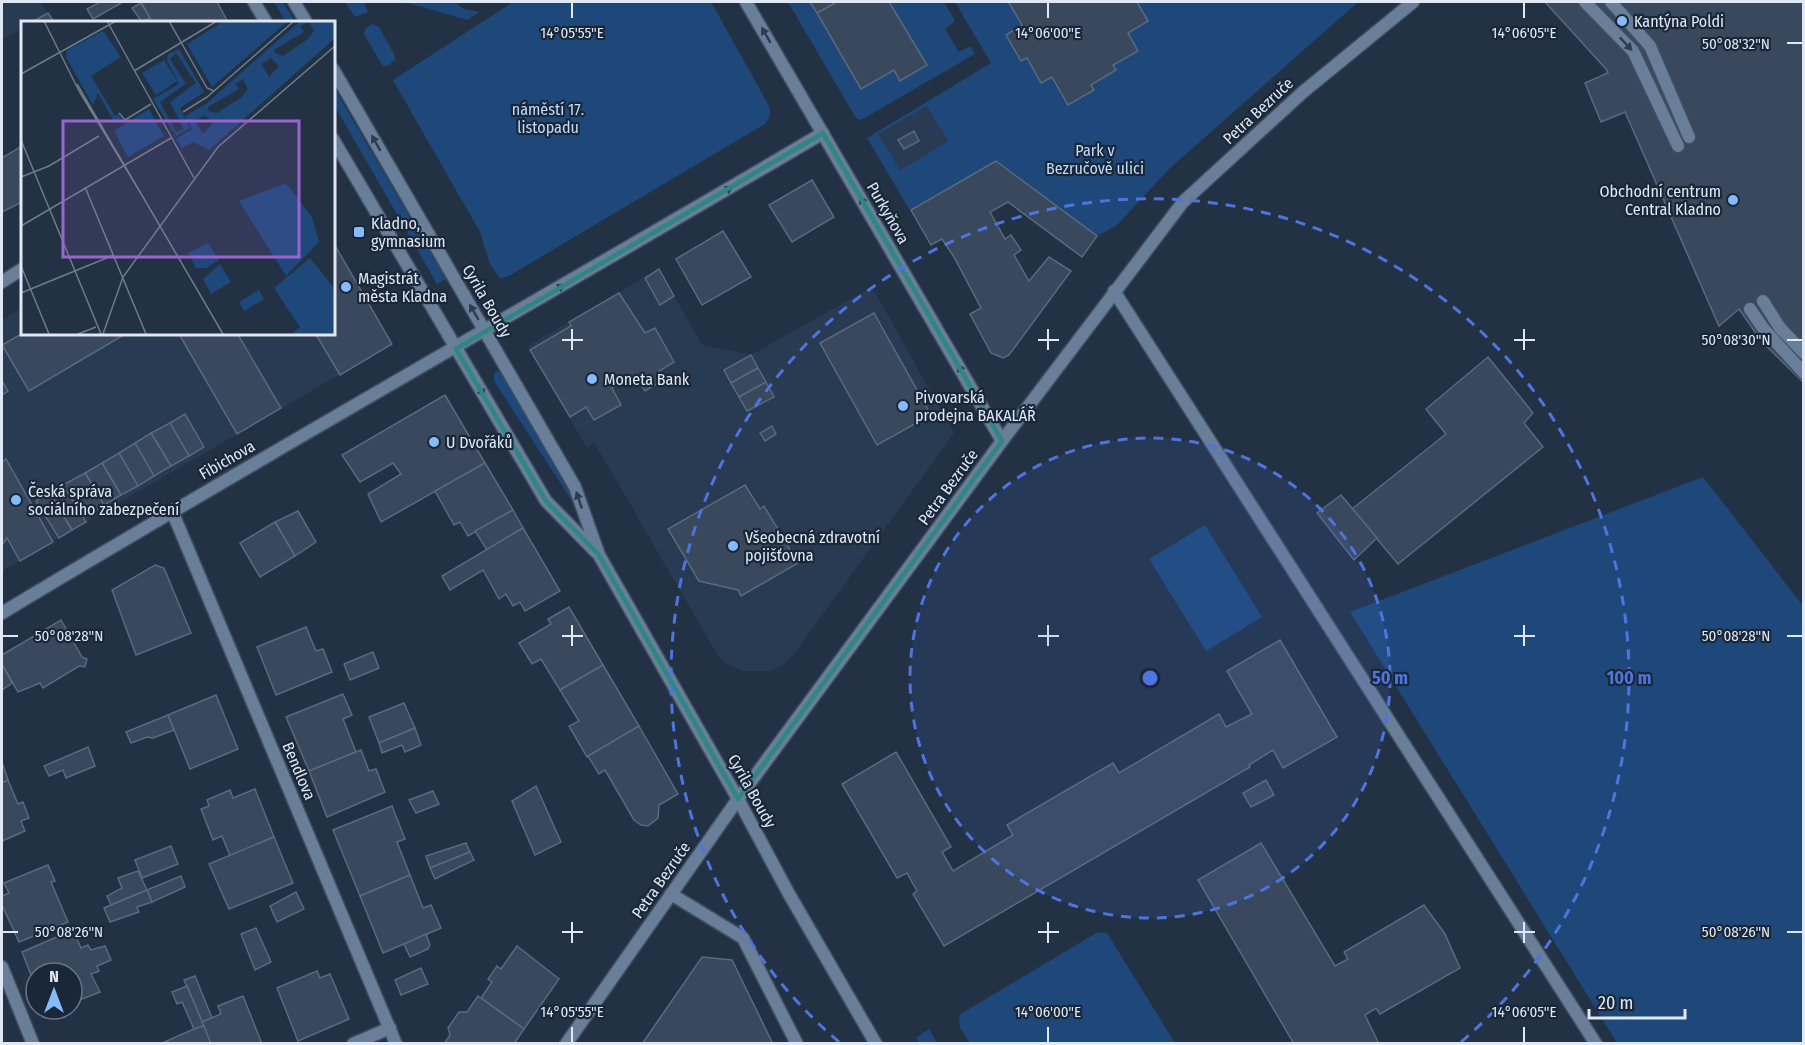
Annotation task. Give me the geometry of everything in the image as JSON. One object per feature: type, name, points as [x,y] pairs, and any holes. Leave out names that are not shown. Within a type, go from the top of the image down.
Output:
[{"type":"street","points":[[254,2],[265,21]]},
{"type":"street","points":[[294,2],[305,21]]},
{"type":"street","name":"Purkyňova","points":[[746,2],[1002,441]]},
{"type":"street","name":"Petra Bezruče","points":[[566,1044],[738,799],[1002,441],[1183,202],[1303,92],[1413,2]]},
{"type":"street","points":[[1585,2],[1633,51],[1678,146]]},
{"type":"street","points":[[1611,2],[1650,46],[1689,137]]},
{"type":"street","name":"Cyrila Boudy","points":[[334,71],[575,487],[599,555],[876,1044]]},
{"type":"street","points":[[485,331],[823,133]]},
{"type":"street","name":"Cyrila Boudy","points":[[334,141],[546,501],[599,555]]},
{"type":"street","points":[[2,282],[21,270]]},
{"type":"street","points":[[1114,291],[1596,1044]]},
{"type":"street","points":[[1762,301],[1780,328],[1803,353]]},
{"type":"street","points":[[1750,309],[1762,328],[1803,373]]},
{"type":"street","name":"Fibichova","points":[[2,613],[172,511],[485,331]]},
{"type":"street","name":"Bendlova","points":[[172,511],[396,1044]]},
{"type":"street","points":[[671,894],[743,938],[797,1044]]},
{"type":"street","points":[[2,967],[33,1044]]},
{"type":"street","points":[[352,1044],[390,1028]]},
{"type":"highlighted area","points":[[823,133],[1002,441],[738,799],[599,555],[546,501],[456,349]]},
{"type":"shaded area","points":[[2,2],[41,2],[48,13],[33,21],[21,21],[21,29],[2,40]]},
{"type":"shaded area","points":[[927,105],[948,141],[899,170],[877,134]],"holes":[[[914,131],[919,141],[904,149],[899,140]]]},
{"type":"shaded area","points":[[334,244],[392,344],[2,571],[2,320],[21,308],[21,334],[334,334]]},
{"type":"shaded area","points":[[659,269],[702,345],[751,355],[872,287],[954,433],[794,654],[784,664],[771,671],[743,671],[725,663],[717,654],[594,442],[587,448],[528,346]]},
{"type":"green space","points":[[274,2],[283,2],[294,21],[285,21]]},
{"type":"green space","points":[[345,2],[364,2],[368,12],[355,17]]},
{"type":"green space","points":[[404,2],[453,2],[464,9],[479,12],[468,20]]},
{"type":"green space","name":"náměstí 17. listopadu","points":[[513,2],[711,2],[769,106],[770,115],[765,124],[507,277],[500,278],[490,264],[480,232],[393,80]]},
{"type":"green space","points":[[788,2],[810,2],[861,89],[894,70],[901,81],[927,65],[889,2],[944,2],[955,21],[945,29],[959,52],[970,46],[975,54],[861,120],[856,118]]},
{"type":"green space","name":"Park v Bezručově ulici","points":[[955,2],[1011,2],[1022,25],[1027,58],[1041,83],[1052,77],[1068,105],[1094,90],[1091,85],[1116,70],[1113,65],[1138,51],[1128,33],[1148,21],[1137,2],[1358,2],[1169,169],[1117,225],[1097,236],[996,161],[911,210],[908,207],[867,138],[991,63]],"holes":[[[927,106],[948,141],[900,170],[878,134]]]},
{"type":"green space","points":[[372,24],[379,27],[395,56],[395,60],[387,66],[382,65],[364,34],[365,29]]},
{"type":"green space","points":[[334,89],[446,279],[437,284],[334,105]]},
{"type":"green space","points":[[497,371],[501,373],[576,507],[494,381],[494,374]]},
{"type":"green space","points":[[1703,477],[1803,606],[1803,1043],[1617,1043],[1350,612]]},
{"type":"green space","points":[[1205,525],[1262,617],[1206,651],[1149,559]]},
{"type":"green space","points":[[1098,932],[1107,933],[1175,1043],[970,1043],[960,1028],[959,1015]]},
{"type":"green space","points":[[929,1029],[937,1043],[919,1043],[916,1038]]},
{"type":"building","points":[[100,2],[123,2],[93,19],[87,9]]},
{"type":"building","points":[[141,2],[217,2],[227,21],[151,21]]},
{"type":"building","points":[[810,2],[837,2],[817,13]]},
{"type":"building","points":[[837,2],[889,2],[927,65],[900,81],[894,70],[861,89],[817,13]]},
{"type":"building","points":[[1011,2],[1137,2],[1148,21],[1128,33],[1138,51],[1113,65],[1116,70],[1091,85],[1094,90],[1068,105],[1052,77],[1041,83],[1027,58],[1021,61],[1006,35],[1022,25],[1009,3]]},
{"type":"building","name":"Obchodní centrum Central Kladno","points":[[1545,2],[1804,2],[1804,383],[1762,342],[1739,309],[1719,326],[1625,112],[1601,122],[1585,83],[1608,73],[1606,69]]},
{"type":"building","points":[[141,3],[150,18],[141,21],[132,8]]},
{"type":"building","points":[[48,13],[53,21],[34,21]]},
{"type":"building","points":[[914,131],[919,141],[904,149],[898,140]]},
{"type":"building","points":[[21,147],[21,202],[2,212],[2,158]]},
{"type":"building","points":[[996,161],[1097,236],[1082,257],[1008,202],[990,212],[1005,239],[1011,235],[1021,250],[1014,255],[1029,281],[1049,257],[1071,271],[1009,355],[1003,358],[991,353],[970,314],[981,308],[954,257],[942,239],[931,245],[911,210]]},
{"type":"building","points":[[812,180],[834,217],[792,242],[769,205]]},
{"type":"building","points":[[723,231],[751,277],[702,305],[676,259]]},
{"type":"building","name":"Magistrát města Kladna","points":[[334,244],[392,344],[340,375],[316,334],[334,334]]},
{"type":"building","points":[[659,269],[674,296],[660,305],[645,278]]},
{"type":"building","points":[[619,293],[645,333],[655,328],[674,362],[659,371],[663,380],[645,391],[640,383],[636,385],[631,377],[612,388],[621,405],[594,420],[586,407],[570,417],[530,350],[571,326],[569,322]]},
{"type":"building","points":[[874,313],[931,415],[877,445],[820,343]]},
{"type":"building","points":[[21,334],[125,334],[29,391],[2,345]]},
{"type":"building","points":[[179,334],[238,334],[281,408],[237,434]]},
{"type":"building","points":[[751,355],[758,368],[731,383],[724,370]]},
{"type":"building","points":[[1488,357],[1533,413],[1524,423],[1543,447],[1398,564],[1352,509],[1446,434],[1426,409]]},
{"type":"building","points":[[758,368],[766,382],[739,397],[731,383]]},
{"type":"building","points":[[2,381],[8,391],[2,395]]},
{"type":"building","points":[[766,382],[774,397],[747,411],[739,397]]},
{"type":"building","points":[[445,395],[485,463],[381,522],[368,494],[401,474],[393,463],[360,482],[342,455]]},
{"type":"building","points":[[185,414],[204,447],[189,456],[170,423]]},
{"type":"building","points":[[170,423],[189,456],[171,466],[151,433]]},
{"type":"building","points":[[772,426],[776,434],[765,441],[760,433]]},
{"type":"building","points":[[151,433],[171,466],[154,476],[135,443]]},
{"type":"building","points":[[135,443],[154,476],[138,486],[119,453]]},
{"type":"building","points":[[119,453],[138,486],[121,495],[102,463]]},
{"type":"building","name":"Česká správa sociálního zabezpečení","points":[[6,459],[53,542],[20,561],[7,538],[2,545],[2,462]]},
{"type":"building","points":[[102,463],[121,495],[104,505],[85,473]]},
{"type":"building","points":[[485,463],[513,510],[468,536],[460,522],[454,525],[435,491]]},
{"type":"building","points":[[85,473],[104,505],[83,518],[63,485]]},
{"type":"building","points":[[63,485],[86,522],[72,530],[50,493]]},
{"type":"building","name":"Všeobecná zdravotní pojišťovna","points":[[745,485],[760,509],[764,506],[798,563],[741,596],[738,590],[699,581],[668,529]]},
{"type":"building","points":[[50,493],[72,530],[59,538],[36,501]]},
{"type":"building","points":[[1341,495],[1377,538],[1354,560],[1317,513]]},
{"type":"building","points":[[513,510],[523,528],[487,550],[475,531]]},
{"type":"building","points":[[298,511],[316,542],[295,556],[275,522]]},
{"type":"building","points":[[275,522],[295,556],[260,577],[240,543]]},
{"type":"building","points":[[523,528],[560,591],[525,611],[520,602],[513,606],[506,594],[499,599],[483,570],[450,590],[442,576]]},
{"type":"building","points":[[155,565],[164,568],[191,633],[136,655],[112,590]]},
{"type":"building","points":[[569,607],[603,665],[560,690],[541,659],[532,664],[519,643],[551,624],[548,619]]},
{"type":"building","points":[[61,620],[82,657],[87,659],[85,667],[79,666],[43,688],[40,683],[18,692],[2,664],[2,655]]},
{"type":"building","points":[[306,627],[316,651],[323,649],[332,672],[276,695],[257,647]]},
{"type":"building","points":[[1280,640],[1337,737],[1283,768],[1273,750],[1249,765],[1250,767],[944,946],[913,894],[917,891],[907,873],[897,878],[842,784],[896,752],[951,847],[942,852],[953,871],[1013,835],[1007,825],[1113,763],[1119,773],[1219,714],[1226,727],[1252,714],[1227,671]]},
{"type":"building","points":[[373,652],[379,668],[350,680],[344,664]]},
{"type":"building","points":[[2,664],[12,683],[2,690]]},
{"type":"building","points":[[603,665],[639,726],[587,757],[569,726],[579,721],[560,690]]},
{"type":"building","points":[[343,694],[352,715],[343,719],[356,752],[309,771],[286,717]]},
{"type":"building","points":[[216,695],[238,749],[190,769],[168,715]]},
{"type":"building","points":[[404,703],[415,728],[379,743],[369,717]]},
{"type":"building","points":[[168,715],[174,730],[131,743],[126,732]]},
{"type":"building","points":[[639,726],[678,794],[659,805],[658,818],[648,826],[641,825],[634,820],[605,770],[599,774],[588,756]]},
{"type":"building","points":[[415,728],[421,745],[405,752],[402,745],[382,753],[379,743]]},
{"type":"building","points":[[88,747],[95,766],[66,778],[63,770],[49,776],[44,766]]},
{"type":"building","points":[[361,750],[369,771],[376,769],[385,792],[327,817],[309,771]]},
{"type":"building","points":[[2,762],[8,780],[2,783]]},
{"type":"building","points":[[8,780],[18,804],[23,802],[29,818],[21,821],[25,831],[2,841],[2,783]]},
{"type":"building","points":[[1266,780],[1274,795],[1251,807],[1243,793]]},
{"type":"building","points":[[536,786],[561,842],[535,855],[512,801]]},
{"type":"building","points":[[255,789],[274,837],[230,856],[222,836],[213,840],[201,809],[209,806],[207,800],[230,790],[233,798]]},
{"type":"building","points":[[433,791],[439,804],[416,813],[409,800]]},
{"type":"building","points":[[392,806],[405,839],[397,842],[410,875],[360,896],[333,830]]},
{"type":"building","points":[[274,837],[293,883],[229,909],[209,864]]},
{"type":"building","points":[[466,843],[470,852],[430,868],[426,856]]},
{"type":"building","points":[[1261,843],[1335,966],[1348,959],[1344,952],[1424,905],[1445,934],[1460,968],[1380,1014],[1376,1008],[1365,1015],[1379,1044],[1294,1044],[1198,880]]},
{"type":"building","points":[[171,846],[178,864],[142,878],[135,860]]},
{"type":"building","points":[[470,852],[474,860],[435,879],[430,868]]},
{"type":"building","points":[[48,865],[55,881],[51,882],[68,922],[19,942],[2,905],[2,896],[9,893],[4,883]]},
{"type":"building","points":[[138,871],[147,890],[111,905],[107,896],[122,888],[118,878]]},
{"type":"building","points":[[410,875],[423,908],[431,905],[441,928],[383,953],[360,896]]},
{"type":"building","points":[[181,876],[185,887],[152,902],[147,890]]},
{"type":"building","points":[[147,890],[152,902],[137,907],[139,912],[110,922],[104,908]]},
{"type":"building","points":[[296,892],[304,909],[277,922],[270,906]]},
{"type":"building","points":[[256,928],[271,962],[255,970],[241,934]]},
{"type":"building","points":[[73,930],[81,948],[88,945],[91,950],[105,946],[111,960],[97,966],[99,971],[91,974],[100,992],[84,998],[84,961],[26,961],[22,952]]},
{"type":"building","points":[[426,934],[430,945],[428,949],[410,957],[404,944]]},
{"type":"building","points":[[517,946],[559,979],[524,1029],[481,998],[492,982],[488,979],[497,966],[501,969]]},
{"type":"building","points":[[702,957],[732,960],[773,1044],[642,1044]]},
{"type":"building","points":[[421,968],[428,984],[401,995],[395,980]]},
{"type":"building","points":[[317,971],[320,978],[330,974],[349,1019],[298,1041],[277,988]]},
{"type":"building","points":[[195,976],[212,1018],[202,1022],[184,980]]},
{"type":"building","points":[[187,986],[204,1026],[194,1029],[182,1002],[177,1004],[172,992]]},
{"type":"building","points":[[243,996],[262,1044],[211,1044],[202,1022],[221,1014],[218,1006]]},
{"type":"building","points":[[478,996],[524,1029],[514,1044],[444,1044],[450,1035],[448,1028],[459,1012],[467,1012]]},
{"type":"building","points":[[204,1026],[211,1044],[160,1044],[194,1029]]},
{"type":"place","name":"Kantýna Poldi","points":[[1622,21]]},
{"type":"place","name":"Obchodní centrum Central Kladno","points":[[1733,200]]},
{"type":"place","name":"Kladno, gymnasium","points":[[359,232]]},
{"type":"place","name":"Magistrát města Kladna","points":[[346,287]]},
{"type":"place","name":"Moneta Bank","points":[[592,379]]},
{"type":"place","name":"Pivovarská prodejna BAKALÁŘ","points":[[903,406]]},
{"type":"place","name":"U Dvořáků","points":[[434,442]]},
{"type":"place","name":"Česká správa sociálního zabezpečení","points":[[16,500]]},
{"type":"place","name":"Všeobecná zdravotní pojišťovna","points":[[733,546]]}]
